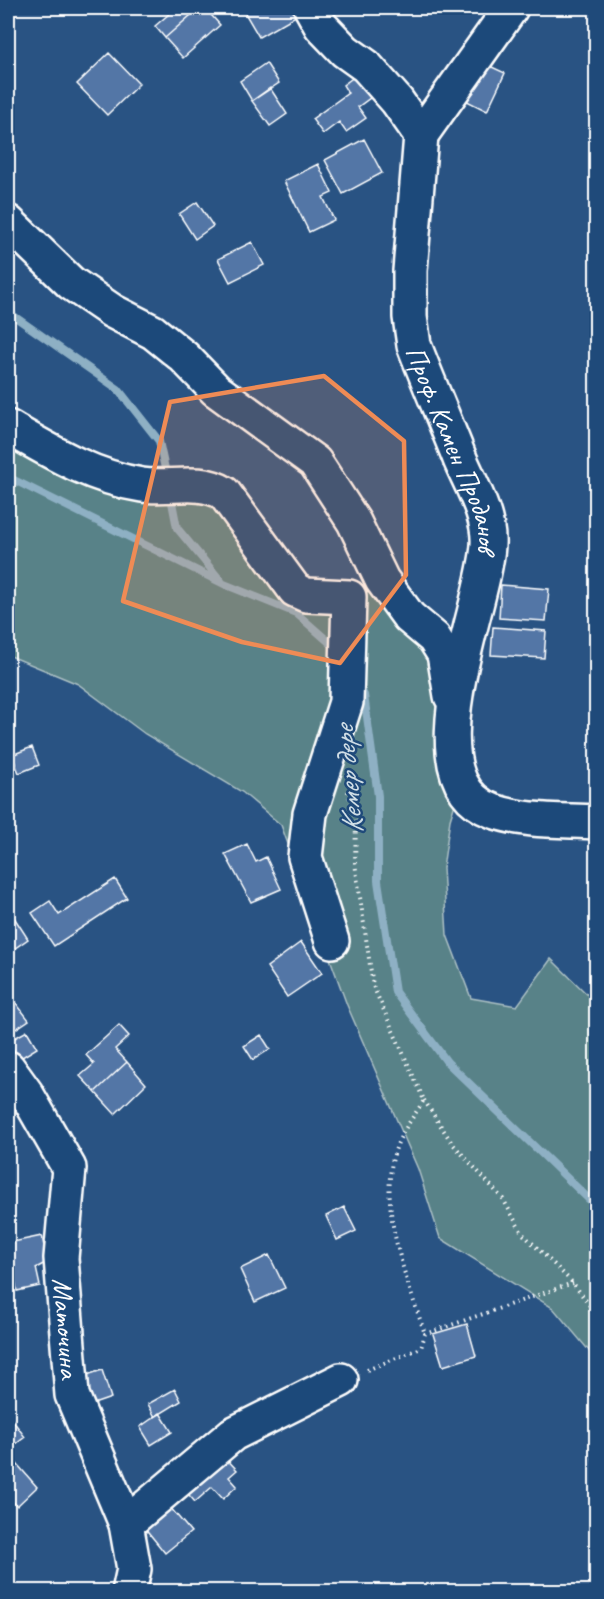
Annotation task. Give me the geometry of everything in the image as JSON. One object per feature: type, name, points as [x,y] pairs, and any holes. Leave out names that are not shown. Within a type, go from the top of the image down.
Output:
[{"type":"street","points":[[311,8],[321,26],[345,51],[366,66],[397,101],[421,135],[511,8]]},
{"type":"street","name":"Проф. Камен Проданов","points":[[421,135],[410,271],[410,316],[414,345],[482,510],[488,544],[453,709],[454,765],[461,784],[474,800],[490,810],[508,816],[597,822]]},
{"type":"street","points":[[8,222],[71,283],[112,311],[153,332],[184,357],[216,390],[315,462],[354,522],[382,580],[409,617]]},
{"type":"street","points":[[8,427],[77,466],[143,485],[202,485],[224,493],[295,590],[306,595],[349,597],[409,617],[425,628],[444,654],[453,709]]},
{"type":"street","points":[[332,941],[305,857],[310,814],[346,702],[349,597]]},
{"type":"street","name":"Маточина","points":[[8,1068],[26,1093],[69,1168],[61,1258],[72,1395],[126,1524],[134,1569],[129,1592]]},
{"type":"street","points":[[126,1524],[233,1434],[341,1380]]},
{"type":"path","points":[[331,754],[346,787],[356,824],[355,863],[373,986],[424,1100],[452,1143],[502,1199],[522,1233],[573,1283],[597,1314]]},
{"type":"path","points":[[341,1380],[421,1348],[425,1334],[405,1275],[388,1192],[396,1148],[424,1100]]},
{"type":"path","points":[[425,1334],[573,1283]]},
{"type":"highlighted area","points":[[324,376],[404,441],[406,575],[340,663],[242,642],[123,601],[170,402]]},
{"type":"green space","points":[[8,433],[77,467],[202,485],[295,590],[349,597],[372,584],[444,654],[461,784],[450,820],[443,868],[447,935],[471,998],[517,1006],[551,959],[596,1003],[596,1359],[553,1308],[440,1238],[418,1169],[347,1005],[281,825],[242,792],[145,734],[78,684],[8,655]]},
{"type":"building","points":[[176,8],[199,8],[165,38],[155,26]]},
{"type":"building","points":[[199,8],[205,8],[220,25],[183,58],[165,38]]},
{"type":"building","points":[[242,8],[298,8],[301,13],[259,37]]},
{"type":"building","points":[[109,53],[139,84],[107,115],[77,84]]},
{"type":"building","points":[[481,62],[505,73],[487,111],[463,99]]},
{"type":"building","points":[[266,63],[279,83],[252,101],[240,81]]},
{"type":"building","points":[[362,71],[378,92],[358,107],[366,118],[346,132],[339,122],[323,134],[312,119],[348,93],[343,85]]},
{"type":"building","points":[[270,88],[287,114],[270,126],[252,101]]},
{"type":"building","points":[[364,139],[382,173],[343,194],[325,160]]},
{"type":"building","points":[[318,164],[332,193],[323,197],[334,220],[309,232],[284,181]]},
{"type":"building","points":[[197,202],[213,226],[195,239],[179,214]]},
{"type":"building","points":[[252,242],[264,265],[230,282],[218,259]]},
{"type":"building","points":[[501,585],[549,589],[546,621],[499,618]]},
{"type":"building","points":[[493,627],[546,631],[544,658],[491,655]]},
{"type":"building","points":[[32,747],[39,765],[19,773],[12,755]]},
{"type":"building","points":[[247,844],[256,862],[266,857],[281,889],[251,902],[225,854]]},
{"type":"building","points":[[115,879],[127,898],[54,946],[32,913],[50,901],[59,915]]},
{"type":"building","points":[[8,908],[28,939],[8,953]]},
{"type":"building","points":[[301,942],[322,973],[287,997],[267,967]]},
{"type":"building","points":[[12,998],[29,1020],[8,1034],[8,1001]]},
{"type":"building","points":[[119,1025],[129,1036],[115,1049],[127,1062],[95,1092],[80,1076],[94,1064],[86,1055]]},
{"type":"building","points":[[27,1031],[37,1048],[19,1059],[9,1041]]},
{"type":"building","points":[[261,1035],[270,1049],[253,1060],[244,1046]]},
{"type":"building","points":[[127,1062],[146,1084],[115,1114],[95,1092]]},
{"type":"building","points":[[344,1207],[356,1231],[337,1240],[326,1216]]},
{"type":"building","points":[[42,1236],[47,1262],[36,1268],[40,1286],[17,1291],[8,1243]]},
{"type":"building","points":[[269,1255],[285,1288],[255,1302],[240,1269]]},
{"type":"building","points":[[467,1324],[476,1356],[443,1366],[433,1334]]},
{"type":"building","points":[[102,1370],[111,1398],[85,1407],[75,1379]]},
{"type":"building","points":[[175,1389],[181,1401],[155,1417],[148,1404]]},
{"type":"building","points":[[160,1413],[172,1432],[151,1445],[140,1427]]},
{"type":"building","points":[[8,1414],[25,1437],[8,1450]]},
{"type":"building","points":[[596,1430],[596,1466],[594,1467],[591,1431]]},
{"type":"building","points":[[221,1453],[237,1470],[229,1477],[237,1486],[223,1499],[212,1487],[195,1502],[183,1488]]},
{"type":"building","points":[[17,1464],[37,1487],[17,1506],[8,1496],[8,1473]]},
{"type":"building","points":[[169,1506],[191,1532],[165,1553],[144,1527]]},
{"type":"waterway","points":[[8,312],[118,389],[159,441],[167,478]]},
{"type":"waterway","name":"Кемер дере","points":[[8,477],[224,584],[296,613],[337,649]]},
{"type":"waterway","points":[[170,492],[177,528],[221,581]]},
{"type":"waterway","name":"Кемер дере","points":[[358,685],[364,695],[378,796],[378,881],[395,992],[447,1062],[596,1206]]}]
